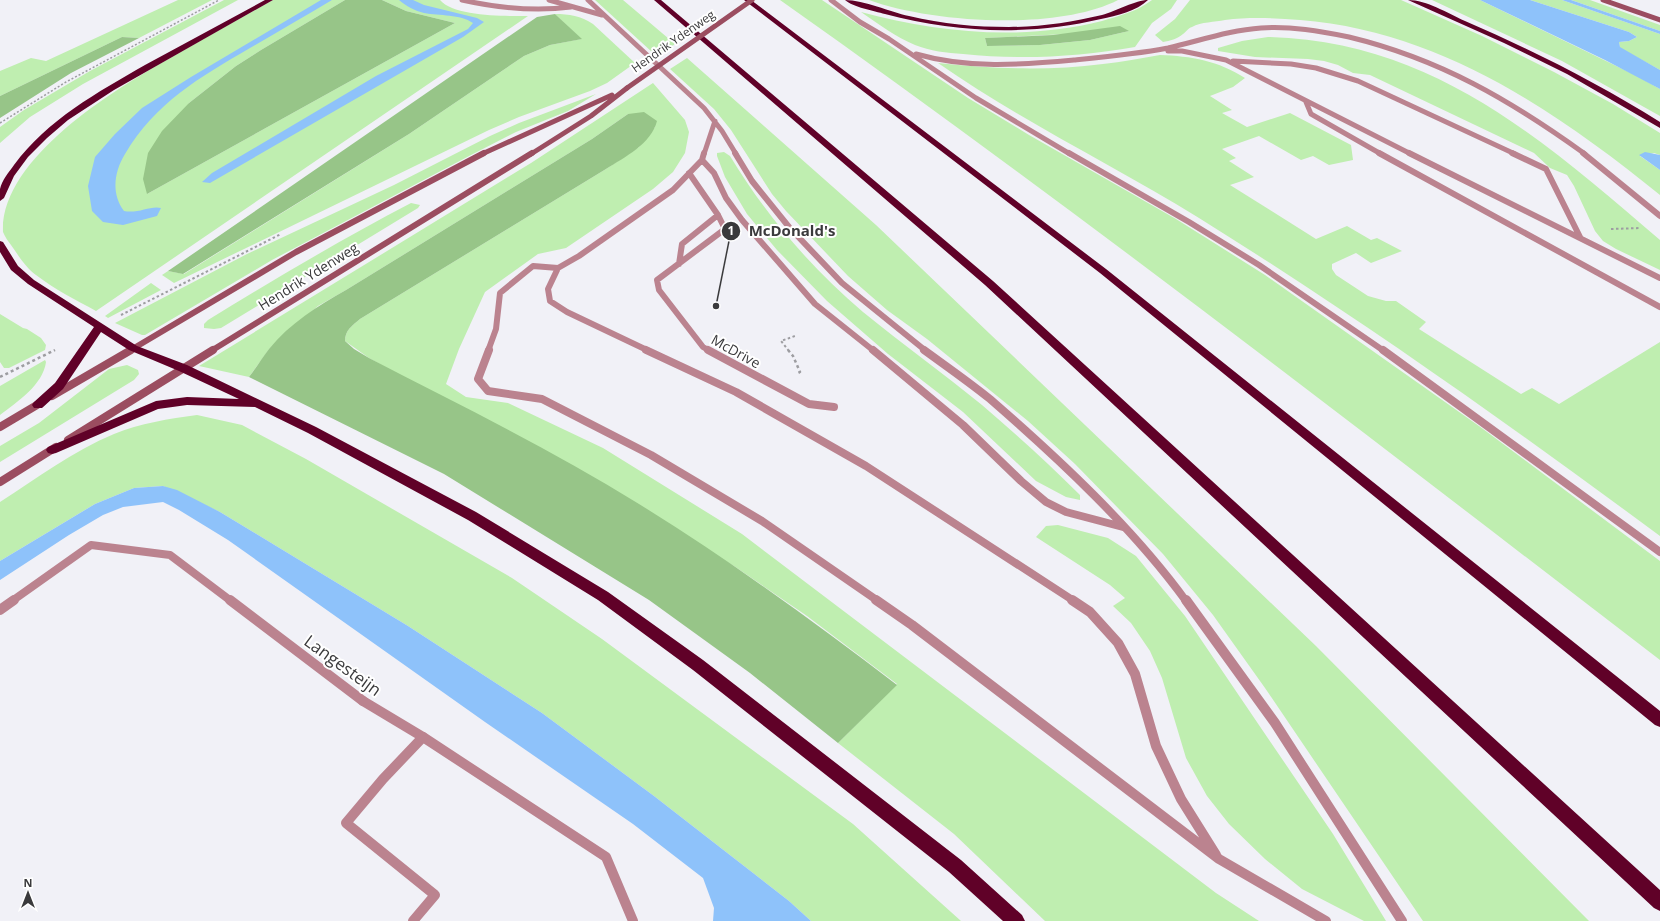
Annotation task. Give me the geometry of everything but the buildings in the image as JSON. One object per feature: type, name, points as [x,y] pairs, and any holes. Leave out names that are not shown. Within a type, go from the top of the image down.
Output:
[{"type":"highway","points":[[0,198],[4,186],[20,160],[42,138],[64,120],[89,102],[119,84],[270,0]]},
{"type":"highway","points":[[657,0],[989,284],[1660,902]]},
{"type":"highway","points":[[747,0],[1103,271],[1660,720]]},
{"type":"highway","points":[[848,0],[888,14],[938,24],[1009,28],[1051,26],[1086,21],[1119,12],[1145,0]]},
{"type":"highway","points":[[1411,0],[1517,47],[1582,80],[1660,126]]},
{"type":"highway","points":[[0,244],[14,268],[31,282],[133,348],[183,368],[312,430],[472,516],[603,596],[698,665],[955,866],[1016,921]]},
{"type":"highway","points":[[38,405],[59,386],[99,327]]},
{"type":"highway","points":[[52,450],[156,405],[187,401],[257,404]]},
{"type":"main road","name":"Hendrik Ydenweg","points":[[0,482],[554,140],[591,116],[627,88],[752,0]]},
{"type":"main road","points":[[1603,0],[1660,20]]},
{"type":"main road","name":"Hendrik Ydenweg","points":[[0,427],[296,252],[351,222],[523,134],[627,88]]},
{"type":"street","points":[[462,0],[488,7],[522,10],[555,10],[571,7]]},
{"type":"street","points":[[549,0],[604,15]]},
{"type":"street","points":[[588,0],[682,86],[715,121],[752,181],[784,222],[842,283],[904,334],[989,400],[1088,489],[1125,528],[1178,590],[1275,723],[1402,921]]},
{"type":"street","points":[[831,0],[860,22],[904,49],[983,102],[1259,265],[1446,394],[1660,552]]},
{"type":"street","points":[[904,49],[927,58],[955,62],[1015,65],[1104,58],[1155,51],[1249,29],[1300,29],[1339,34],[1396,49],[1419,57],[1463,77],[1500,97],[1538,120],[1620,181],[1660,216]]},
{"type":"street","points":[[1155,51],[1182,51],[1226,60],[1251,63],[1310,66],[1358,81],[1546,169],[1580,237]]},
{"type":"street","points":[[1226,60],[1306,102],[1660,278]]},
{"type":"street","points":[[1306,102],[1311,114],[1424,179],[1660,307]]},
{"type":"street","points":[[715,121],[702,160],[673,190],[579,256],[558,268],[533,266],[500,293],[496,329],[478,379],[488,390],[542,399],[651,455],[762,521],[912,625],[1218,859],[1326,921]]},
{"type":"street","points":[[702,160],[714,172],[726,198],[742,220],[814,304],[906,376],[1046,502],[1066,512],[1125,528]]},
{"type":"street","name":"McDrive","points":[[689,172],[718,215],[725,229],[657,280],[659,290],[703,348],[810,404],[834,407]]},
{"type":"street","points":[[679,264],[682,244],[718,215]]},
{"type":"street","points":[[558,268],[548,289],[550,301],[567,312],[736,392],[859,462],[1090,612],[1118,643],[1135,674],[1156,746],[1181,798],[1218,859]]},
{"type":"street","name":"Langesteijn","points":[[0,610],[91,545],[170,555],[362,701],[423,737],[606,857],[632,921]]},
{"type":"street","points":[[412,921],[435,895],[346,823],[383,779],[423,737]]},
{"type":"path","points":[[0,123],[66,82],[219,0]]},
{"type":"path","points":[[793,356],[781,341],[795,336]]},
{"type":"green space","points":[[178,0],[212,0],[139,38],[122,37],[0,96],[0,71],[31,58],[46,61]]},
{"type":"green space","points":[[224,0],[238,0],[83,84],[30,117],[0,143],[0,127],[24,110],[90,71]]},
{"type":"green space","points":[[273,0],[345,0],[236,66],[189,103],[147,194],[455,23],[406,11],[382,0],[440,0],[447,6],[468,13],[528,16],[96,311],[58,290],[32,272],[19,257],[3,232],[7,205],[20,179],[39,153],[64,130],[118,90],[178,53]]},
{"type":"green space","points":[[345,0],[382,0],[406,11],[455,23],[147,194],[143,179],[148,153],[162,131],[189,103],[236,66]]},
{"type":"green space","points":[[595,0],[623,0],[675,44],[661,54],[652,52]]},
{"type":"green space","points":[[780,0],[822,0],[968,98],[1029,135],[1176,219],[1265,275],[1479,426],[1660,561],[1660,660],[1114,243],[892,80]]},
{"type":"green space","points":[[869,0],[1118,0],[1093,10],[1063,16],[1029,20],[995,20],[926,14],[895,8]]},
{"type":"green space","points":[[1152,0],[1177,0],[1171,9],[1152,23],[1135,47],[1093,53],[1028,57],[984,56],[951,53],[921,47],[887,30],[861,12],[920,25],[950,29],[981,32],[1011,32],[1042,31],[1102,21],[1128,13]],"holes":[[[1129,31],[1090,40],[1040,45],[987,46],[985,38]]]},
{"type":"green space","points":[[1190,0],[1401,0],[1482,36],[1554,72],[1613,104],[1660,133],[1660,155],[1654,153],[1640,156],[1660,170],[1660,195],[1579,133],[1537,105],[1493,80],[1447,58],[1400,40],[1351,27],[1300,20],[1253,18],[1208,22],[1196,25],[1189,28],[1176,38],[1163,42],[1155,35],[1175,19]]},
{"type":"green space","points":[[1432,0],[1480,0],[1637,76],[1660,89],[1660,116],[1562,61]]},
{"type":"green space","points":[[1530,0],[1562,0],[1660,34],[1660,70],[1620,48],[1619,42],[1629,41],[1637,37],[1629,32]]},
{"type":"green space","points":[[1571,0],[1590,0],[1660,25],[1660,31]]},
{"type":"green space","points":[[555,14],[575,16],[593,24],[635,63],[607,83],[489,130],[174,283],[162,275],[168,271],[184,274],[409,134],[524,56],[550,45],[581,39]]},
{"type":"green space","points":[[555,14],[582,39],[550,45],[524,56],[409,134],[183,274],[168,271],[537,17]]},
{"type":"green space","points":[[1120,26],[1129,31],[1090,40],[1040,45],[987,46],[985,38],[1053,35]]},
{"type":"green space","points":[[122,37],[139,38],[71,73],[0,118],[0,96]]},
{"type":"green space","points":[[1268,37],[1327,43],[1382,56],[1433,76],[1481,102],[1527,132],[1572,166],[1660,240],[1660,270],[1616,249],[1603,241],[1595,231],[1574,186],[1567,175],[1550,168],[1534,153],[1370,75],[1353,73],[1338,65],[1324,61],[1255,57],[1218,51],[1218,48],[1242,41]]},
{"type":"green space","points":[[1160,55],[1204,60],[1225,67],[1245,78],[1233,87],[1210,96],[1232,110],[1222,113],[1247,127],[1290,113],[1351,145],[1353,160],[1329,165],[1313,156],[1301,160],[1259,136],[1222,149],[1236,158],[1229,161],[1254,177],[1230,185],[1316,239],[1347,226],[1371,240],[1377,238],[1402,251],[1371,263],[1356,253],[1332,264],[1332,269],[1336,275],[1368,296],[1386,301],[1396,301],[1426,322],[1419,329],[1521,394],[1532,388],[1559,404],[1660,342],[1660,536],[1433,372],[1317,294],[1199,218],[1034,124],[938,63],[1000,68],[1062,68],[1110,63]]},
{"type":"green space","points":[[687,58],[876,225],[1316,646],[1589,921],[1423,921],[1265,688],[1213,615],[1163,554],[1075,464],[1028,421],[927,339],[887,310],[848,276],[786,211],[772,194],[731,130],[714,109],[670,69]]},
{"type":"green space","points":[[653,83],[685,120],[689,132],[685,153],[673,172],[653,189],[566,248],[538,254],[485,292],[459,349],[446,384],[466,397],[508,403],[603,448],[742,534],[1216,893],[1259,921],[1045,921],[954,834],[838,743],[897,684],[807,616],[734,566],[369,358],[345,341],[348,331],[360,319],[606,169],[639,147],[655,127],[628,114],[592,139],[318,306],[270,348],[249,377],[199,366],[531,163]]},
{"type":"green space","points":[[596,94],[568,111],[516,132],[471,155],[272,260],[145,335],[115,323],[247,254],[394,185],[490,136],[519,123]]},
{"type":"green space","points":[[644,112],[657,121],[649,137],[629,155],[360,319],[348,331],[345,341],[354,349],[369,358],[539,446],[639,504],[705,546],[770,591],[897,685],[838,743],[750,673],[649,600],[444,474],[249,377],[266,352],[277,340],[295,323],[315,309],[592,139],[628,114]]},
{"type":"green space","points":[[724,152],[730,156],[758,199],[790,239],[825,277],[863,312],[995,416],[1068,483],[1080,495],[1080,500],[1066,497],[1036,481],[963,412],[888,354],[827,301],[777,250],[747,214],[725,177],[717,156],[717,153]]},
{"type":"green space","points":[[411,203],[420,205],[418,208],[221,328],[204,328],[204,324],[208,320],[258,289]]},
{"type":"green space","points":[[151,283],[161,290],[108,318],[105,316]]},
{"type":"green space","points":[[0,314],[41,338],[46,345],[45,350],[9,368],[4,368],[0,362]]},
{"type":"green space","points":[[45,360],[44,370],[35,385],[21,399],[0,415],[0,386]]},
{"type":"green space","points":[[127,365],[138,370],[139,374],[134,380],[0,462],[0,446],[39,423],[109,369]]},
{"type":"green space","points":[[197,415],[242,425],[306,459],[512,578],[602,639],[853,824],[961,921],[811,921],[789,901],[654,796],[542,713],[408,626],[220,512],[163,486],[134,488],[95,504],[0,561],[0,502],[84,448],[114,434],[144,424]]},
{"type":"green space","points":[[1058,525],[1108,538],[1136,556],[1185,616],[1333,834],[1386,921],[1364,921],[1302,889],[1265,859],[1229,824],[1207,796],[1186,758],[1162,678],[1150,651],[1131,623],[1113,606],[1125,598],[1110,585],[1036,537],[1046,526]]},
{"type":"water","points":[[321,0],[332,0],[196,81],[165,106],[150,120],[137,136],[118,168],[116,175],[117,197],[124,211],[129,212],[157,207],[161,208],[157,216],[123,225],[103,222],[92,211],[88,186],[95,157],[115,134],[142,108],[191,77]]},
{"type":"water","points":[[399,0],[413,0],[424,5],[477,18],[484,22],[463,37],[210,183],[202,182],[212,173],[376,76],[468,29],[473,23],[462,18],[421,12],[411,8]]},
{"type":"water","points":[[1480,0],[1530,0],[1629,32],[1637,37],[1629,41],[1619,42],[1620,47],[1660,70],[1660,89],[1605,60]]},
{"type":"water","points":[[1562,0],[1571,0],[1660,31],[1660,34]]},
{"type":"water","points":[[1645,152],[1660,155],[1660,170],[1639,155]]},
{"type":"water","points":[[163,486],[177,490],[220,512],[408,626],[542,713],[654,796],[789,901],[811,921],[713,921],[714,908],[703,878],[633,824],[485,722],[228,540],[163,502],[123,507],[103,515],[69,535],[0,580],[0,561],[95,504],[134,488]]},
{"type":"place","name":"McDonald's","points":[[716,306]]}]
